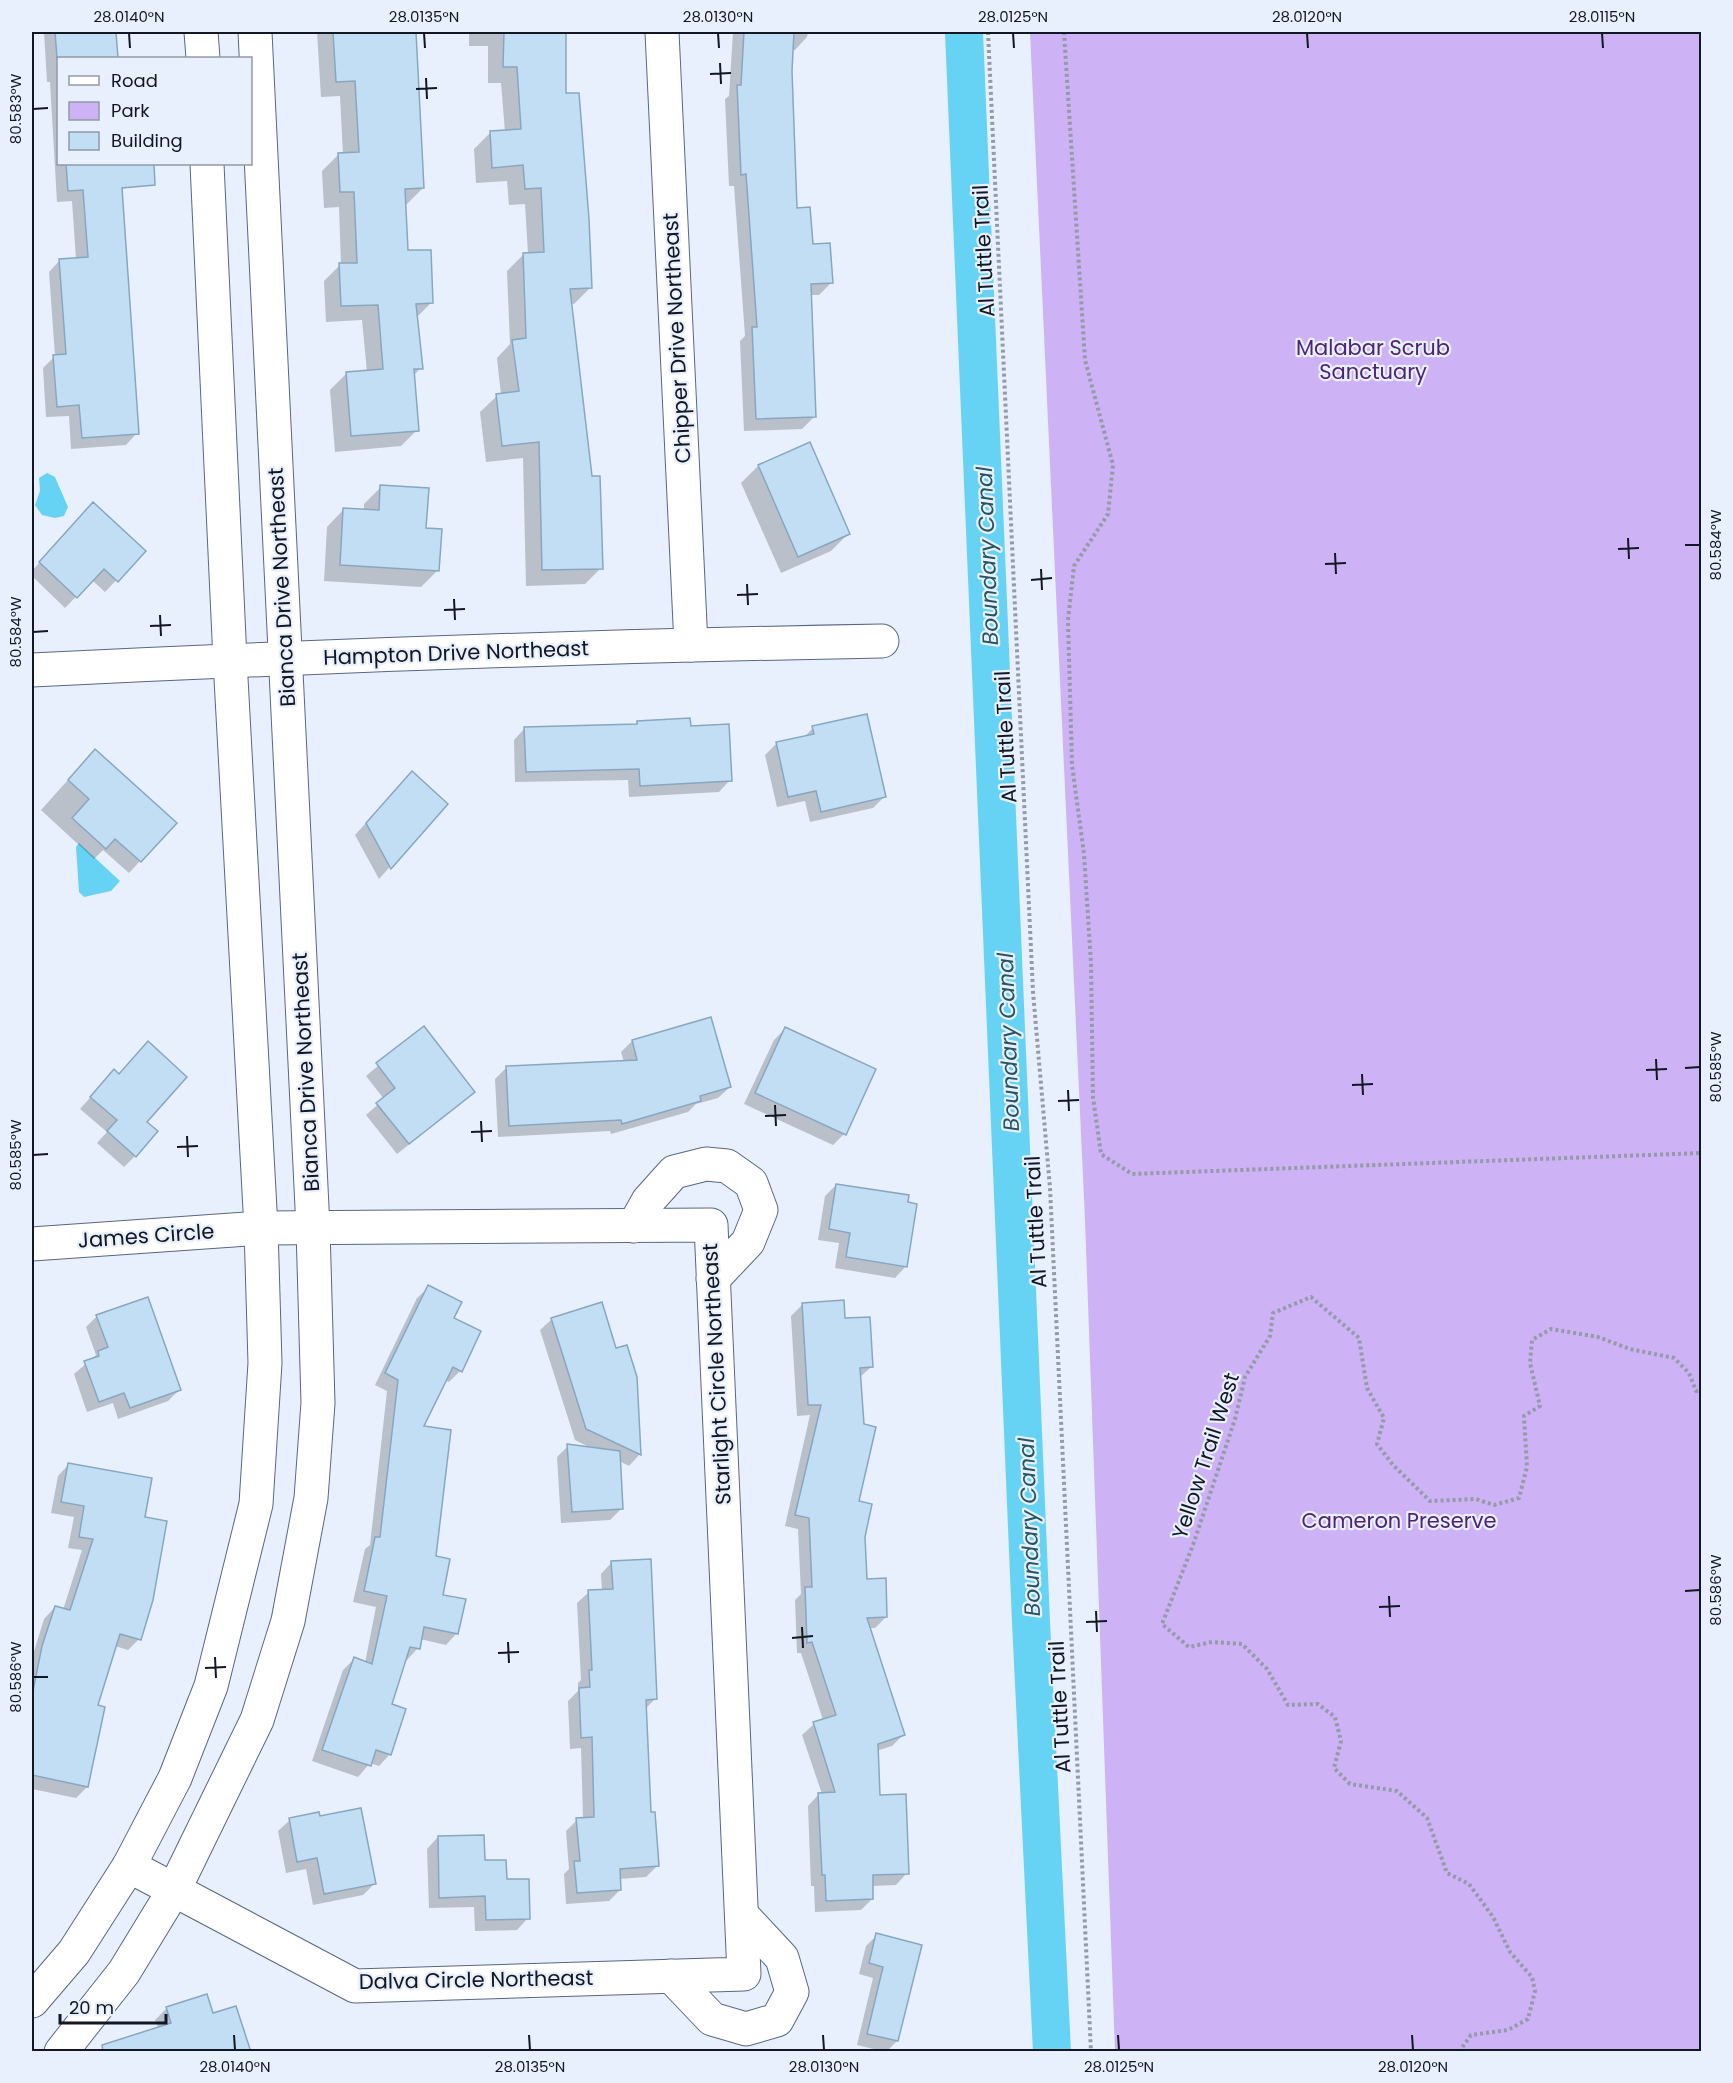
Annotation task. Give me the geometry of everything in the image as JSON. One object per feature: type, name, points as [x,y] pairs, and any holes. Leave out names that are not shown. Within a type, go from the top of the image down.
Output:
[{"type":"street","points":[[201,32],[202,57]]},
{"type":"street","name":"Bianca Drive Northeast","points":[[61,2052],[124,1972],[174,1890],[257,1720],[288,1621],[311,1498],[318,1403],[313,1228],[285,658],[255,127],[255,32]]},
{"type":"street","name":"Chipper Drive Northeast","points":[[662,32],[691,645]]},
{"type":"street","points":[[32,2001],[74,1952],[129,1866],[175,1778],[211,1686],[256,1504],[265,1363],[261,1228],[230,660],[207,165]]},
{"type":"street","name":"Hampton Drive Northeast","points":[[32,670],[285,658],[882,641]]},
{"type":"street","points":[[634,1226],[648,1201],[674,1172],[706,1164],[727,1166],[751,1183],[761,1210],[748,1242],[713,1280]]},
{"type":"street","name":"Starlight Circle Northeast","points":[[261,1228],[711,1225],[744,1974]]},
{"type":"street","name":"James Circle","points":[[32,1244],[261,1228]]},
{"type":"street","name":"Dalva Circle Northeast","points":[[129,1866],[355,1986],[744,1974]]},
{"type":"street","points":[[671,1976],[712,2019],[746,2029],[777,2020],[792,1992],[782,1958],[742,1915]]},
{"type":"path","name":"Al Tuttle Trail","points":[[988,32],[1033,992],[1050,1188],[1091,2052]]},
{"type":"path","points":[[1064,32],[1085,360],[1113,465],[1108,514],[1074,566],[1068,620],[1072,765],[1084,854],[1094,1098],[1101,1154],[1132,1174],[1701,1153]]},
{"type":"path","name":"Yellow Trail West","points":[[1459,2052],[1471,2035],[1508,2030],[1528,2019],[1535,1991],[1532,1977],[1510,1952],[1487,1908],[1469,1884],[1447,1873],[1428,1818],[1397,1791],[1350,1784],[1334,1768],[1341,1741],[1335,1717],[1318,1704],[1288,1705],[1266,1669],[1242,1644],[1212,1642],[1189,1647],[1162,1624],[1193,1545],[1235,1419],[1245,1377],[1270,1336],[1273,1313],[1311,1297],[1359,1338],[1367,1388],[1384,1418],[1377,1444],[1392,1466],[1430,1501],[1476,1499],[1494,1505],[1519,1498],[1527,1467],[1524,1416],[1540,1406],[1530,1363],[1532,1340],[1551,1329],[1598,1337],[1630,1349],[1674,1358],[1689,1373],[1696,1391],[1701,1390]]},
{"type":"green space","points":[[1030,32],[1701,32],[1701,2051],[1115,2051],[1085,1220]]},
{"type":"water","points":[[47,473],[55,477],[68,507],[64,516],[55,518],[42,515],[35,505],[40,491],[39,478]]},
{"type":"water","points":[[79,843],[120,881],[111,891],[84,897],[79,892],[76,847]]},
{"type":"building","points":[[55,32],[116,32],[118,57],[57,58]]},
{"type":"building","points":[[333,32],[416,32],[424,188],[405,189],[408,250],[431,250],[433,303],[416,304],[423,369],[414,369],[419,431],[351,436],[346,372],[383,369],[378,305],[341,306],[339,263],[357,263],[354,192],[340,192],[338,153],[359,152],[355,81],[336,82]]},
{"type":"building","points":[[504,32],[566,32],[566,93],[579,93],[592,288],[570,289],[592,476],[600,476],[603,569],[542,570],[539,442],[502,446],[496,394],[519,391],[512,340],[526,338],[523,253],[544,252],[541,188],[525,189],[523,165],[492,168],[490,131],[521,129],[517,67],[503,67]]},
{"type":"building","points":[[744,32],[794,32],[792,71],[797,208],[810,207],[813,244],[830,243],[833,283],[811,284],[816,417],[756,419],[752,327],[757,327],[746,174],[741,175],[737,85],[741,85]]},
{"type":"building","points":[[66,165],[154,165],[155,185],[122,188],[139,434],[82,438],[79,405],[57,407],[53,355],[66,354],[59,259],[88,257],[83,190],[68,191]]},
{"type":"building","points":[[810,442],[850,534],[798,557],[758,465]]},
{"type":"building","points":[[380,485],[429,488],[426,528],[442,529],[439,571],[340,565],[343,508],[379,510]]},
{"type":"building","points":[[93,502],[146,551],[118,582],[104,569],[77,598],[39,562]]},
{"type":"building","points":[[867,714],[886,797],[821,812],[816,791],[788,797],[776,742],[814,734],[812,726]]},
{"type":"building","points":[[690,718],[691,726],[729,724],[732,781],[640,786],[639,769],[526,772],[524,727],[637,724],[637,721]]},
{"type":"building","points":[[95,749],[177,823],[141,862],[115,839],[106,849],[72,818],[89,799],[68,780]]},
{"type":"building","points":[[412,771],[448,804],[391,869],[366,823]]},
{"type":"building","points":[[711,1017],[731,1087],[700,1096],[701,1101],[622,1124],[621,1120],[509,1126],[506,1066],[637,1060],[632,1040]]},
{"type":"building","points":[[424,1026],[475,1092],[409,1144],[376,1103],[395,1088],[376,1063]]},
{"type":"building","points":[[785,1027],[876,1069],[846,1135],[755,1093]]},
{"type":"building","points":[[148,1041],[187,1077],[147,1122],[158,1131],[136,1157],[107,1131],[117,1120],[90,1097],[114,1069],[119,1074]]},
{"type":"building","points":[[836,1184],[909,1195],[908,1202],[917,1204],[907,1267],[846,1257],[850,1233],[829,1229]]},
{"type":"building","points":[[428,1285],[462,1302],[454,1318],[481,1331],[462,1372],[453,1367],[424,1426],[451,1430],[436,1556],[450,1559],[443,1595],[466,1599],[458,1634],[424,1627],[420,1649],[410,1647],[392,1704],[406,1709],[391,1755],[376,1750],[371,1766],[322,1750],[354,1657],[372,1664],[387,1596],[364,1591],[375,1537],[380,1537],[398,1380],[385,1373]]},
{"type":"building","points":[[148,1297],[181,1390],[130,1408],[124,1393],[99,1402],[84,1361],[99,1356],[98,1351],[108,1347],[96,1315]]},
{"type":"building","points":[[844,1300],[845,1318],[870,1317],[873,1367],[860,1368],[864,1424],[876,1427],[859,1501],[872,1504],[865,1537],[867,1579],[886,1578],[887,1617],[867,1618],[905,1735],[878,1744],[880,1795],[906,1794],[909,1874],[873,1875],[873,1899],[826,1901],[825,1875],[822,1875],[818,1793],[835,1792],[813,1722],[836,1715],[812,1642],[807,1643],[805,1587],[812,1587],[809,1518],[795,1515],[821,1405],[808,1405],[802,1303]]},
{"type":"building","points":[[602,1302],[616,1348],[627,1345],[637,1377],[641,1455],[586,1429],[551,1318]]},
{"type":"building","points":[[567,1444],[620,1451],[623,1509],[572,1512]]},
{"type":"building","points":[[68,1463],[152,1478],[145,1517],[167,1521],[153,1600],[141,1640],[120,1634],[98,1705],[105,1707],[88,1787],[32,1775],[32,1696],[42,1646],[55,1606],[70,1610],[93,1539],[79,1537],[84,1506],[61,1502]]},
{"type":"building","points":[[651,1559],[657,1699],[646,1700],[651,1812],[655,1812],[659,1866],[620,1869],[621,1890],[577,1893],[574,1861],[580,1861],[576,1818],[594,1817],[592,1737],[581,1738],[579,1688],[590,1687],[589,1670],[592,1670],[588,1590],[613,1589],[611,1561]]},
{"type":"building","points":[[361,1808],[376,1884],[324,1894],[317,1858],[297,1862],[289,1818],[319,1812],[320,1816]]},
{"type":"building","points":[[484,1835],[485,1860],[506,1860],[507,1879],[529,1879],[530,1919],[486,1920],[485,1896],[439,1898],[438,1836]]},
{"type":"building","points":[[876,1933],[922,1945],[898,2041],[867,2034],[883,1967],[869,1963]]},
{"type":"building","points":[[207,1994],[213,2013],[236,2006],[251,2052],[103,2052],[102,2045],[171,2023],[166,2007]]},
{"type":"waterway","name":"Boundary Canal","points":[[964,32],[1031,1622],[1052,2052]]},
{"type":"park label","name":"Malabar Scrub Sanctuary","points":[[1373,360]]},
{"type":"park label","name":"Cameron Preserve","points":[[1399,1521]]}]
